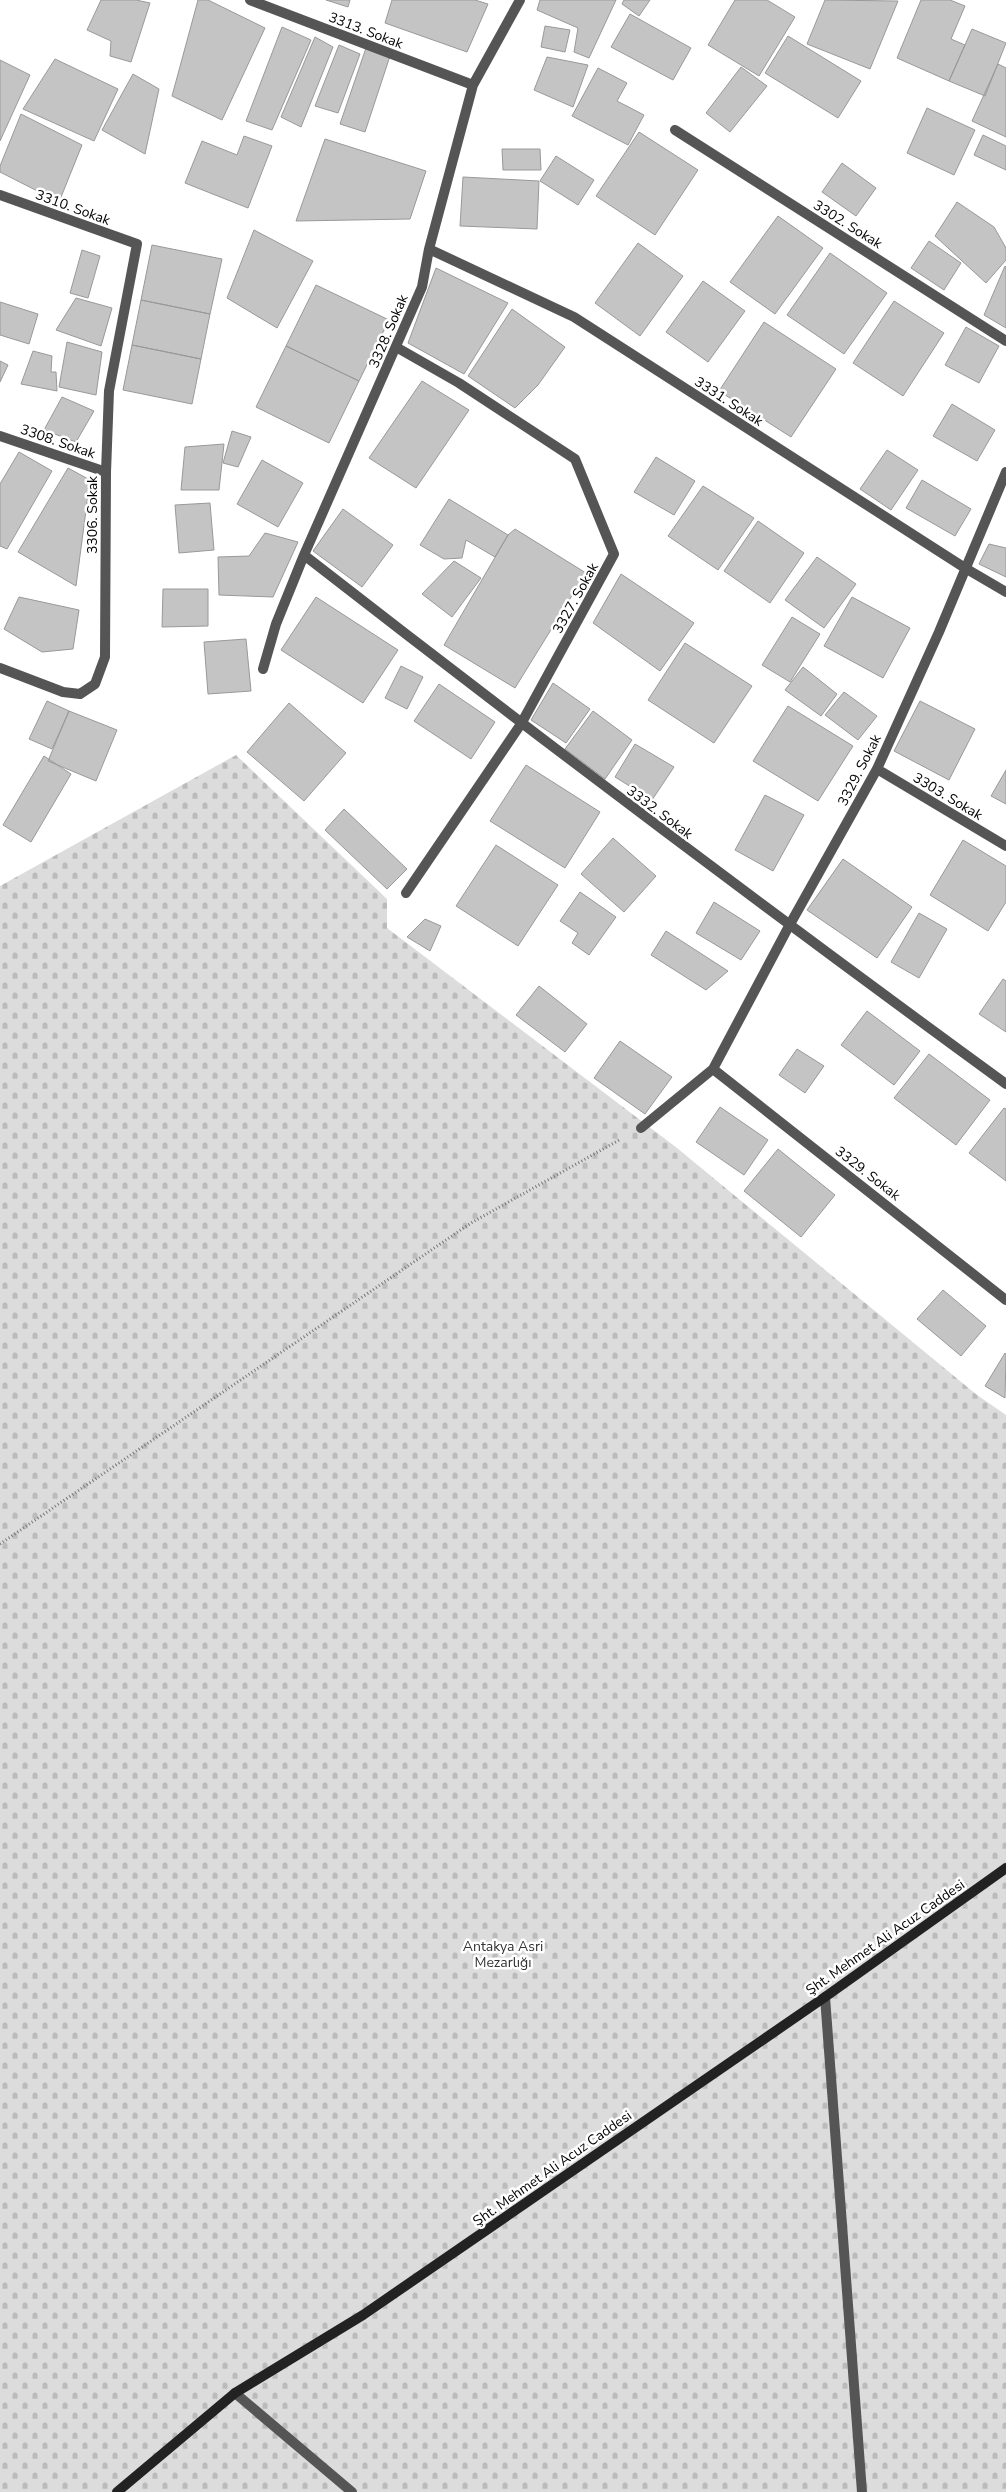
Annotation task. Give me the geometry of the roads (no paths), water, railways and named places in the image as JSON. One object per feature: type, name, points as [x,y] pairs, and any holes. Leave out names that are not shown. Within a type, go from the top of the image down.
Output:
[{"type":"street","name":"3313. Sokak","points":[[250,0],[473,85]]},
{"type":"street","name":"3328. Sokak","points":[[263,669],[276,624],[304,555],[422,286],[428,249],[473,85],[520,0]]},
{"type":"street","name":"3302. Sokak","points":[[675,130],[1006,341]]},
{"type":"street","name":"3310. Sokak","points":[[0,195],[137,244]]},
{"type":"street","name":"3306. Sokak","points":[[0,668],[63,692],[80,694],[95,684],[105,658],[106,472],[109,391],[137,244]]},
{"type":"street","name":"3331. Sokak","points":[[428,249],[574,317],[965,568],[1006,592]]},
{"type":"street","name":"3327. Sokak","points":[[396,347],[459,383],[574,459],[614,554],[521,724],[406,893]]},
{"type":"street","name":"3308. Sokak","points":[[0,436],[106,472]]},
{"type":"street","name":"3329. Sokak","points":[[641,1128],[713,1069],[876,769],[939,632],[1006,472]]},
{"type":"street","name":"3332. Sokak","points":[[304,555],[521,724],[789,926],[1006,1084]]},
{"type":"street","name":"3303. Sokak","points":[[876,769],[1006,846]]},
{"type":"street","name":"3329. Sokak","points":[[713,1069],[1006,1300]]},
{"type":"street","name":"Şht. Mehmet Ali Acuz Caddesi","points":[[116,2492],[235,2393],[362,2315],[825,1997],[1006,1868]]},
{"type":"street","points":[[825,1997],[862,2492]]},
{"type":"street","points":[[235,2393],[352,2492]]},
{"type":"park label","name":"Antakya Asri Mezarlığı","points":[[503,1954]]}]
